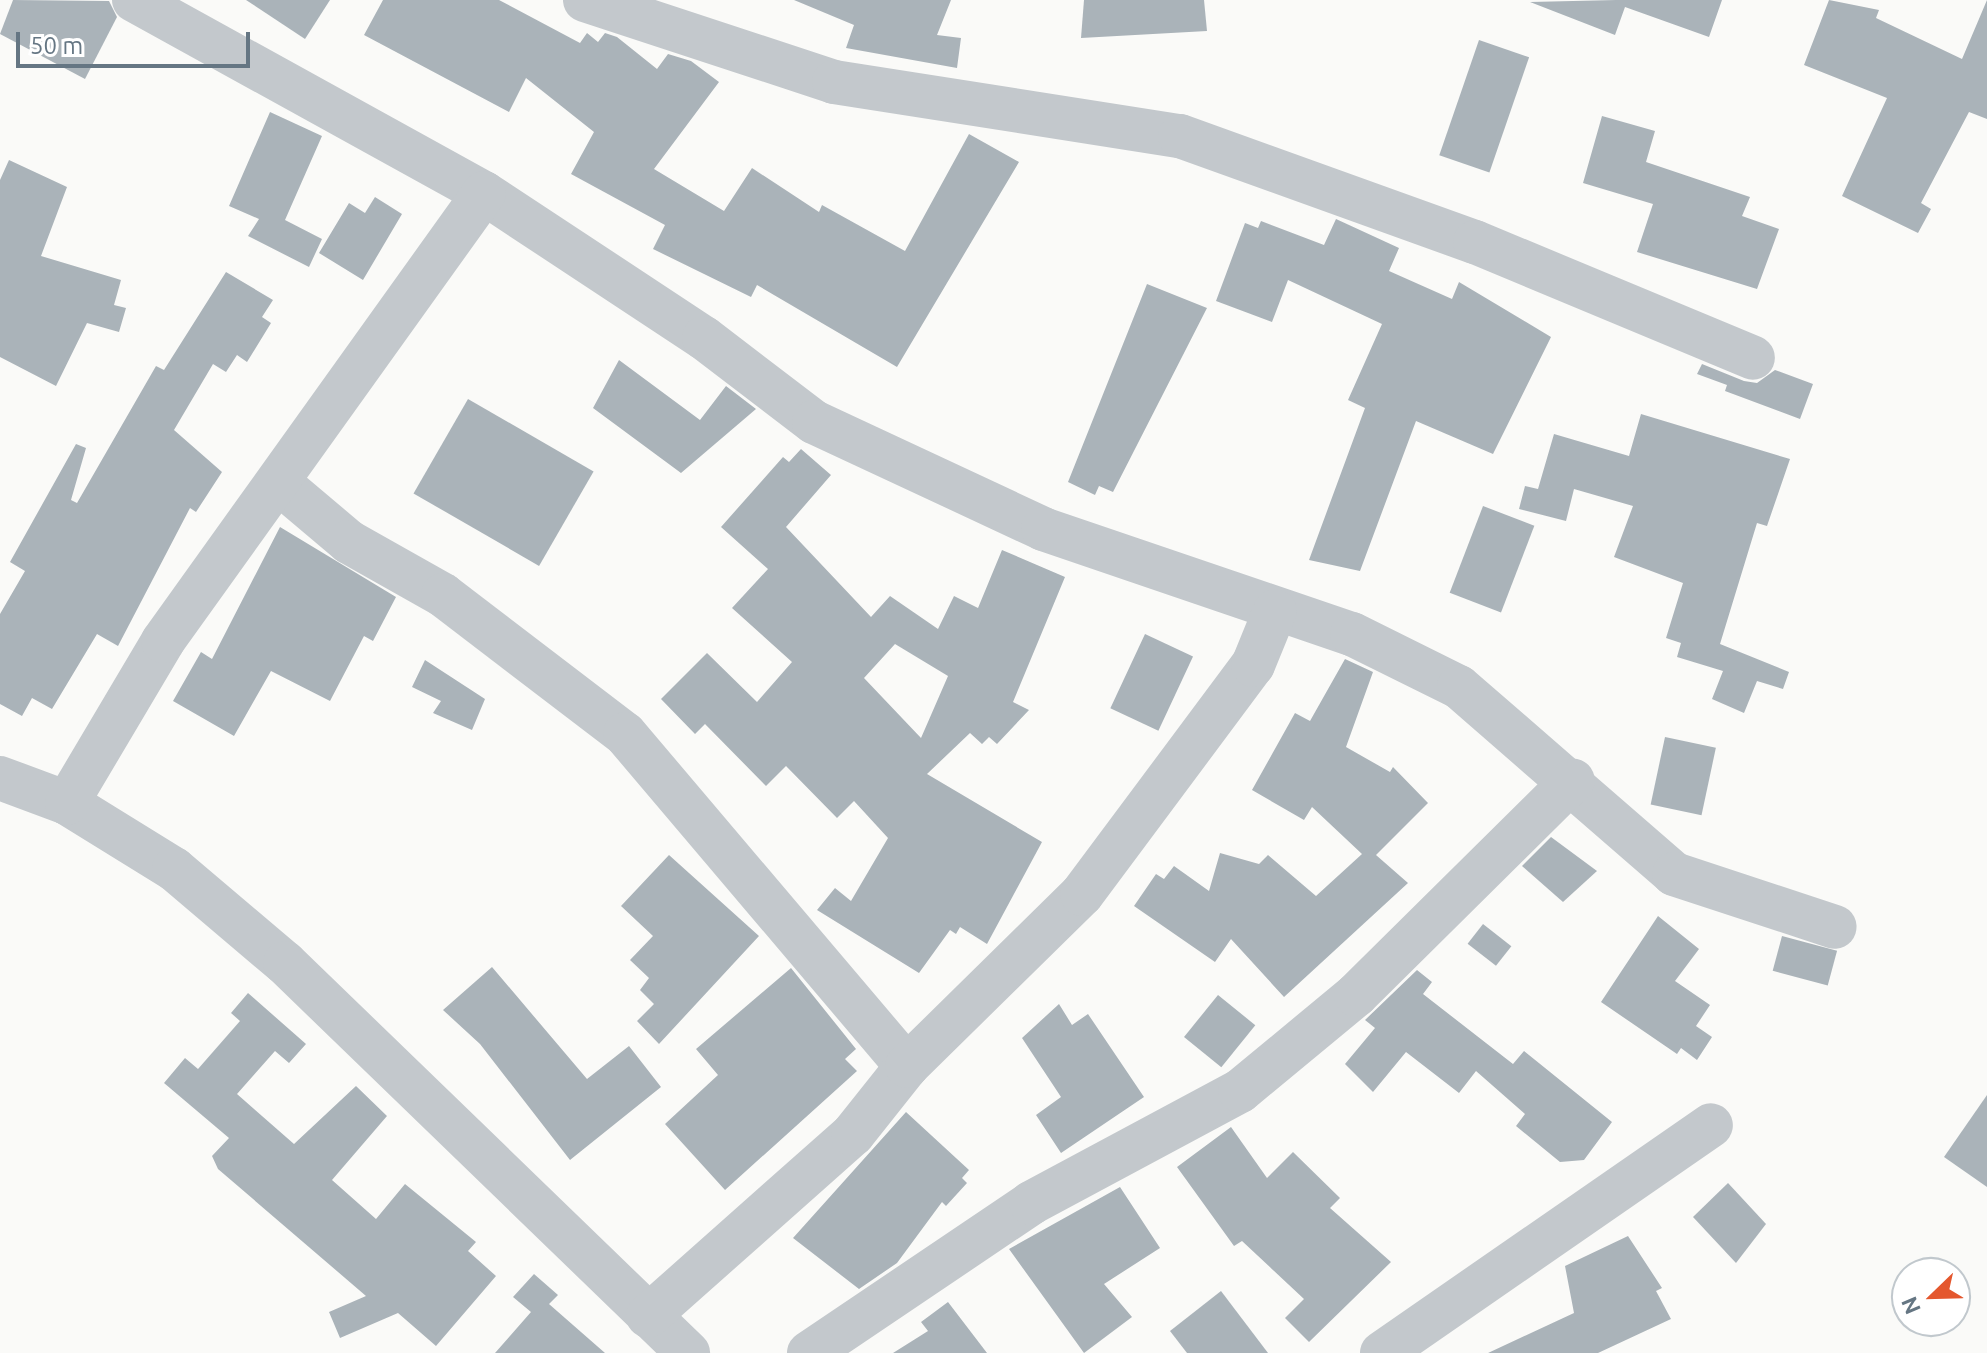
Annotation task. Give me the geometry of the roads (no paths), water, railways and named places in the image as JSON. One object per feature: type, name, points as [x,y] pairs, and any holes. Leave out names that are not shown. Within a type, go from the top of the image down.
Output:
[{"type":"street","points":[[134,0],[484,193],[704,338],[814,422],[1043,529],[1275,611],[1352,634],[1459,687],[1573,780],[1674,874],[1835,927]]},
{"type":"street","points":[[585,0],[834,82],[1180,136],[1475,242],[1753,358]]},
{"type":"street","points":[[67,803],[163,641],[484,193]]},
{"type":"street","points":[[278,482],[349,542],[443,595],[625,734],[907,1066]]},
{"type":"street","points":[[648,1316],[853,1134],[907,1066],[1082,894],[1253,665],[1275,611]]},
{"type":"street","points":[[0,778],[67,803],[174,869],[285,963],[688,1353]]},
{"type":"street","points":[[809,1353],[1031,1203],[1240,1091],[1388,965],[1573,780]]},
{"type":"street","points":[[1382,1353],[1711,1125]]}]
